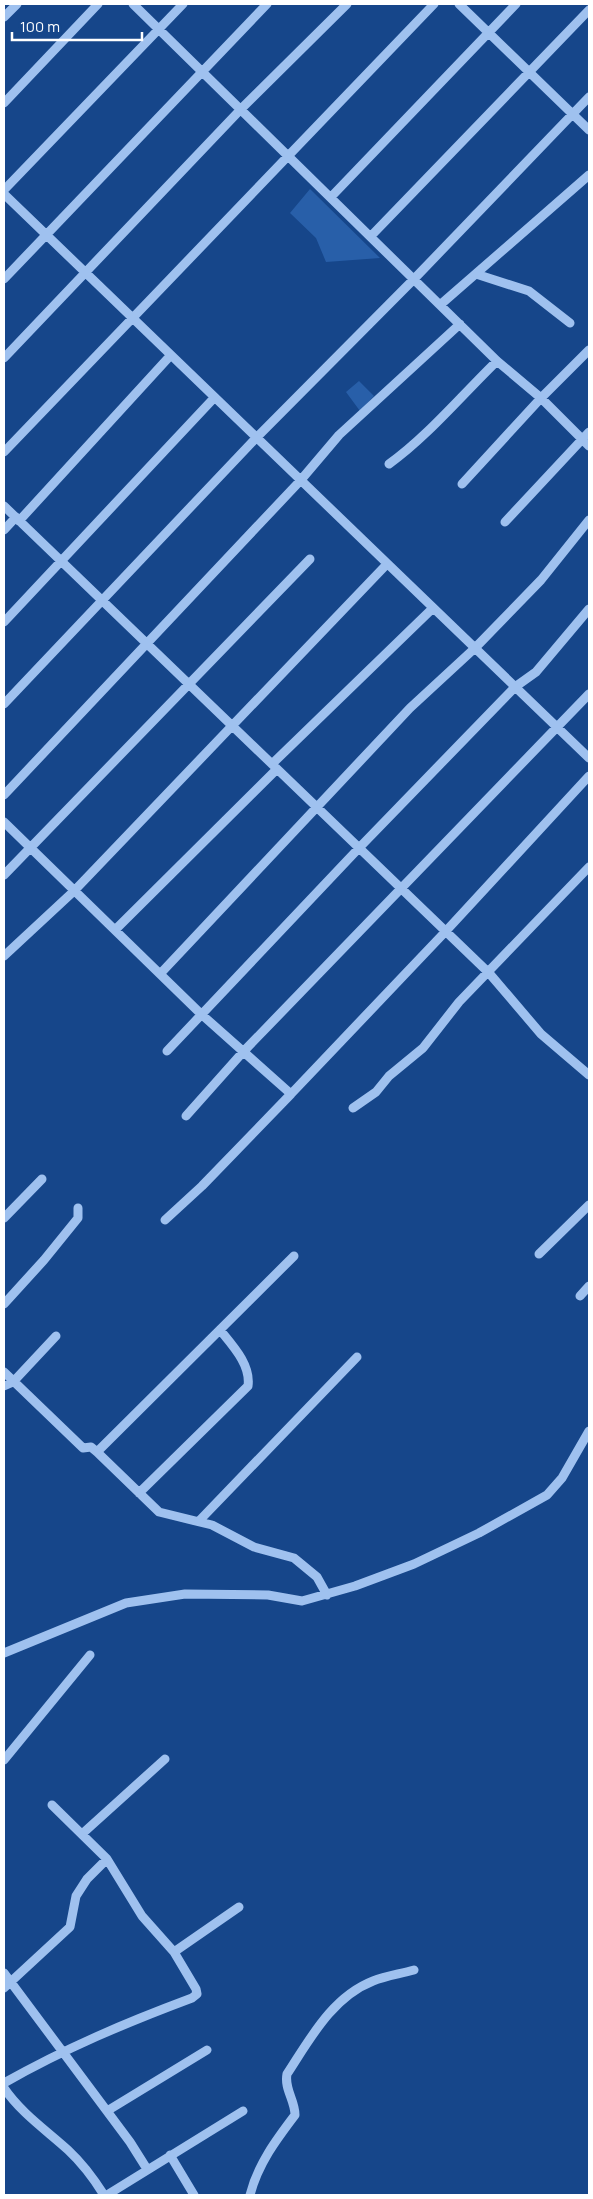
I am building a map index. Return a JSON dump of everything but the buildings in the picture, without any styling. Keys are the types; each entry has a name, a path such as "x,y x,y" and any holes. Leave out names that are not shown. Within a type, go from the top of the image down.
{"street":[{"path":"4,18 17,4"},
{"path":"4,103 98,4"},
{"path":"133,4 242,108 497,360 587,439 505,522"},
{"path":"4,190 184,4"},
{"path":"4,279 267,4"},
{"path":"4,358 242,108 347,4"},
{"path":"4,452 434,4"},
{"path":"459,4 589,130"},
{"path":"331,197 516,4"},
{"path":"371,236 589,10"},
{"path":"4,704 256,438 414,279 589,97"},
{"path":"440,305 589,175"},
{"path":"4,194 589,758"},
{"path":"476,274 529,291 570,322"},
{"path":"4,795 300,481 339,435 460,324"},
{"path":"462,484 541,398 589,350"},
{"path":"4,530 17,519 170,356"},
{"path":"389,464 412,447 497,360"},
{"path":"4,622 214,398"},
{"path":"4,506 489,973 541,1034 589,1075"},
{"path":"160,974 410,708 475,648 541,580 589,520"},
{"path":"4,876 310,559"},
{"path":"4,956 74,890 387,564"},
{"path":"115,930 274,766 433,608"},
{"path":"167,1051 359,848 515,687 536,672 589,609"},
{"path":"186,1116 243,1052 589,694"},
{"path":"165,1220 202,1186 291,1094 446,931 589,776"},
{"path":"4,822 201,1014 291,1094"},
{"path":"353,1108 376,1092 389,1076 423,1048 459,1002 589,867"},
{"path":"4,1218 42,1179"},
{"path":"539,1254 589,1205"},
{"path":"4,1304 44,1260 78,1218 78,1208"},
{"path":"97,1452 294,1256"},
{"path":"580,1296 589,1286"},
{"path":"139,1493 248,1386 249,1376 246,1367 220,1330"},
{"path":"4,1386 13,1382 56,1336"},
{"path":"199,1521 357,1357"},
{"path":"4,1372 83,1448 91,1447 97,1452 159,1512 199,1521 218,1528 254,1547 294,1558 317,1577 327,1595"},
{"path":"4,1653 126,1603 185,1594 268,1595 302,1602 414,1564 478,1534 547,1495 562,1478 589,1431"},
{"path":"4,1760 90,1655"},
{"path":"82,1834 164,1759"},
{"path":"4,2083 62,2051 104,2031 192,1998 197,1994 196,1989 174,1952 142,1916 107,1859 52,1805"},
{"path":"7,1984 70,1927 76,1896 87,1879 107,1859"},
{"path":"174,1952 239,1907"},
{"path":"250,2195 254,2178 265,2156 296,2114 296,2108 286,2082 287,2074 326,2017 339,2001 355,1990 372,1982 414,1970"},
{"path":"4,1973 7,1984 62,2051 147,2169"},
{"path":"107,2111 207,2050"},
{"path":"4,2088 23,2111 69,2151 106,2195 243,2111"},
{"path":"170,2155 194,2195"}],"shaded area":[{"path":"310,189 380,258 326,262 316,238 290,213"},
{"path":"359,381 374,396 360,411 346,392"}]}
